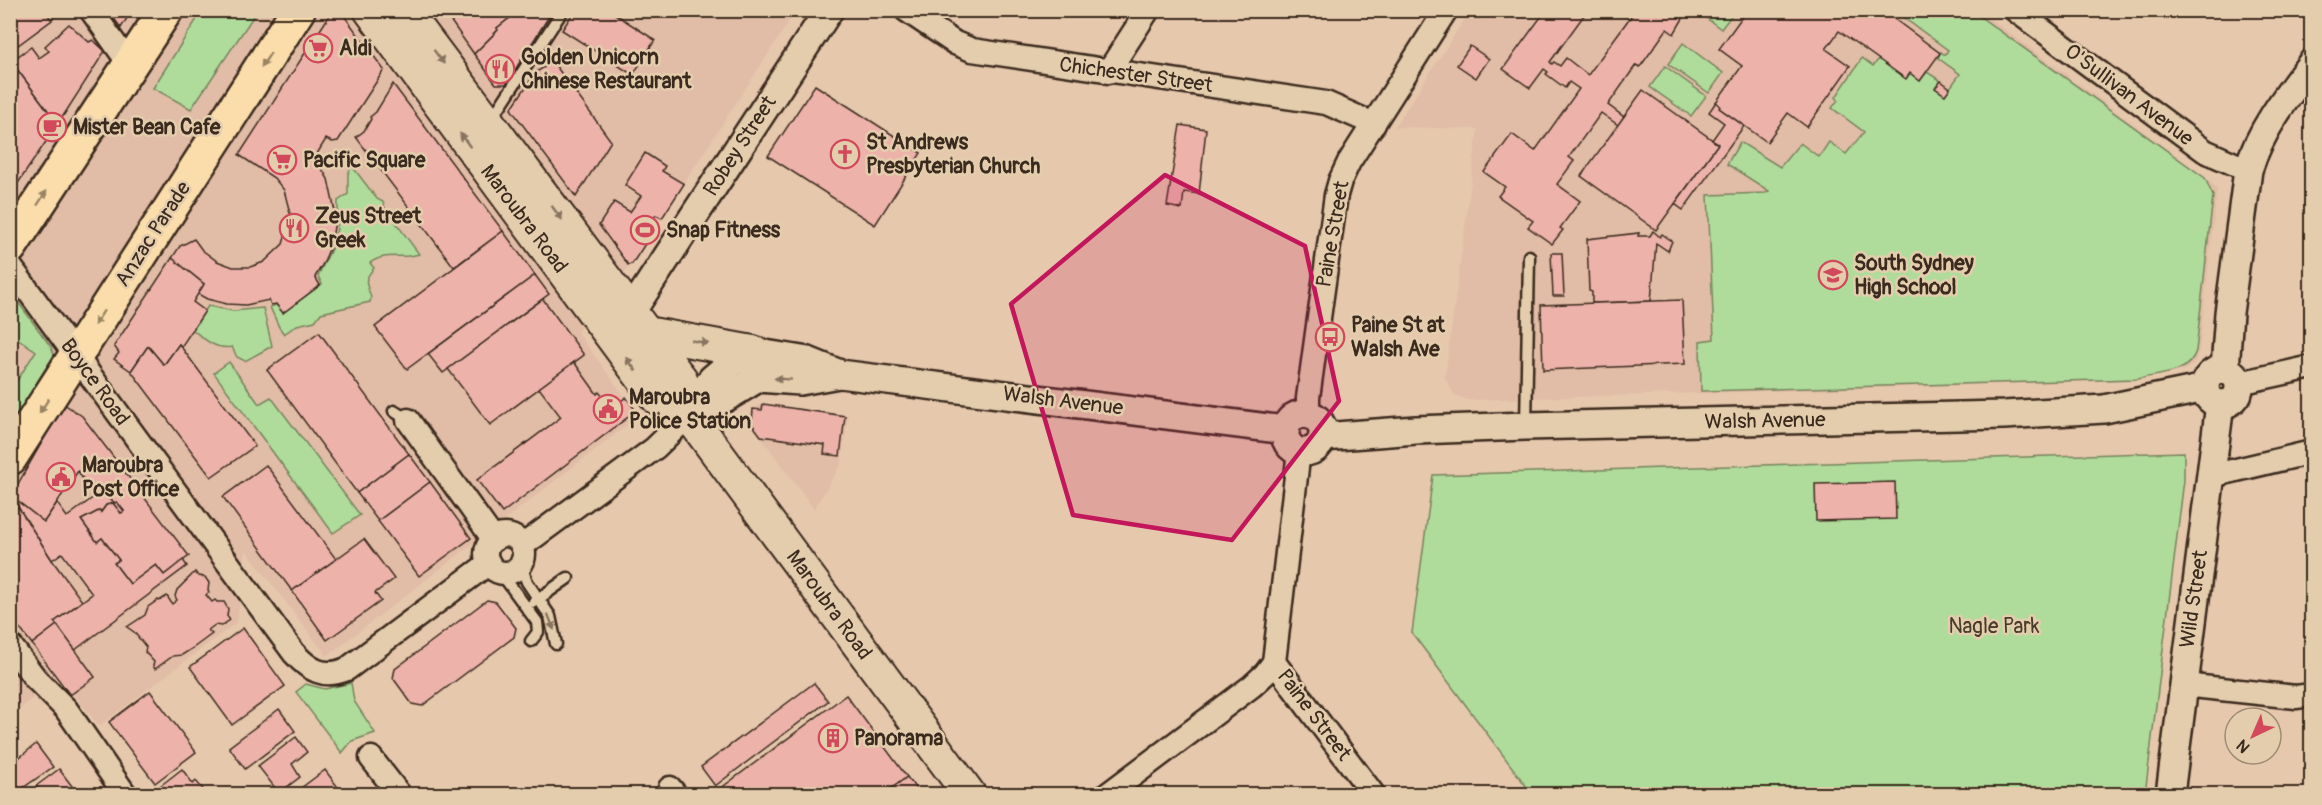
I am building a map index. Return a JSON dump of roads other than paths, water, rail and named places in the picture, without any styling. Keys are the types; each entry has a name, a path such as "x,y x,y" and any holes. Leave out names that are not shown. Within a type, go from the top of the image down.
{"main road":[{"path":"10,247 165,10"},
{"name":"Anzac Parade","path":"10,458 298,10"},
{"name":"Maroubra Road","path":"370,10 657,398 689,415"},
{"name":"Maroubra Road","path":"404,10 681,379 689,415 969,795"},
{"path":"638,323 753,352"}],"street":[{"path":"91,10 130,65"},
{"name":"Robey Street","path":"638,323 829,10"},
{"name":"Chichester Street","path":"906,10 955,43 972,50 1326,103 1374,124"},
{"path":"1108,72 1148,10"},
{"name":"Paine Street","path":"1308,414 1320,304 1340,181 1348,162 1446,10"},
{"name":"O'Sullivan Avenue","path":"2015,10 2205,151 2248,170"},
{"path":"2232,376 2229,313 2248,170 2255,148 2264,131 2312,63"},
{"name":"Boyce Road","path":"10,266 294,653 311,669 330,674 347,669 508,562"},
{"path":"508,562 655,448 689,415 712,379 730,363 753,352"},
{"name":"Walsh Avenue","path":"753,352 808,361 840,374 1292,440"},
{"path":"2214,405 2205,383 2210,374 2232,376 2312,367"},
{"name":"Walsh Avenue","path":"689,415 725,398 758,378 800,381 840,374"},
{"name":"Walsh Avenue","path":"1323,437 1416,430 1526,426 2004,415 2214,405"},
{"name":"Wild Street","path":"2170,795 2212,466 2214,405"},
{"path":"1308,414 1319,422 1323,437 1313,450 1292,440 1291,419 1308,414"},
{"path":"401,415 494,540 509,536 508,562"},
{"name":"Paine Street","path":"1292,440 1274,662 1373,795"},
{"path":"2212,466 2312,452"},
{"path":"10,645 35,678 66,709 125,795"},
{"path":"1108,795 1252,686 1274,662"},
{"path":"2183,685 2296,697 2312,695"},
{"path":"371,758 399,795"}],"lane":[{"path":"489,123 563,10"},
{"path":"1526,426 1529,255"},
{"path":"508,562 527,582 539,600 552,623 556,644"},
{"path":"508,562 523,602 539,627 531,641"},
{"path":"523,602 532,603 539,600 568,578"}],"place":[{"name":"Aldi","path":"318,48"},
{"name":"Golden Unicorn Chinese Restaurant","path":"500,69"},
{"name":"Mister Bean Cafe","path":"52,127"},
{"name":"St Andrews Presbyterian Church","path":"845,154"},
{"name":"Pacific Square","path":"282,160"},
{"name":"Zeus Street Greek","path":"294,228"},
{"name":"Snap Fitness","path":"645,230"},
{"name":"South Sydney High School","path":"1833,275"},
{"name":"Paine St at Walsh Ave","path":"1330,337"},
{"name":"Maroubra Police Station","path":"608,409"},
{"name":"Maroubra Post Office","path":"61,477"},
{"name":"Panorama","path":"833,738"}],"park label":[{"name":"Nagle Park","path":"1994,626"}]}
